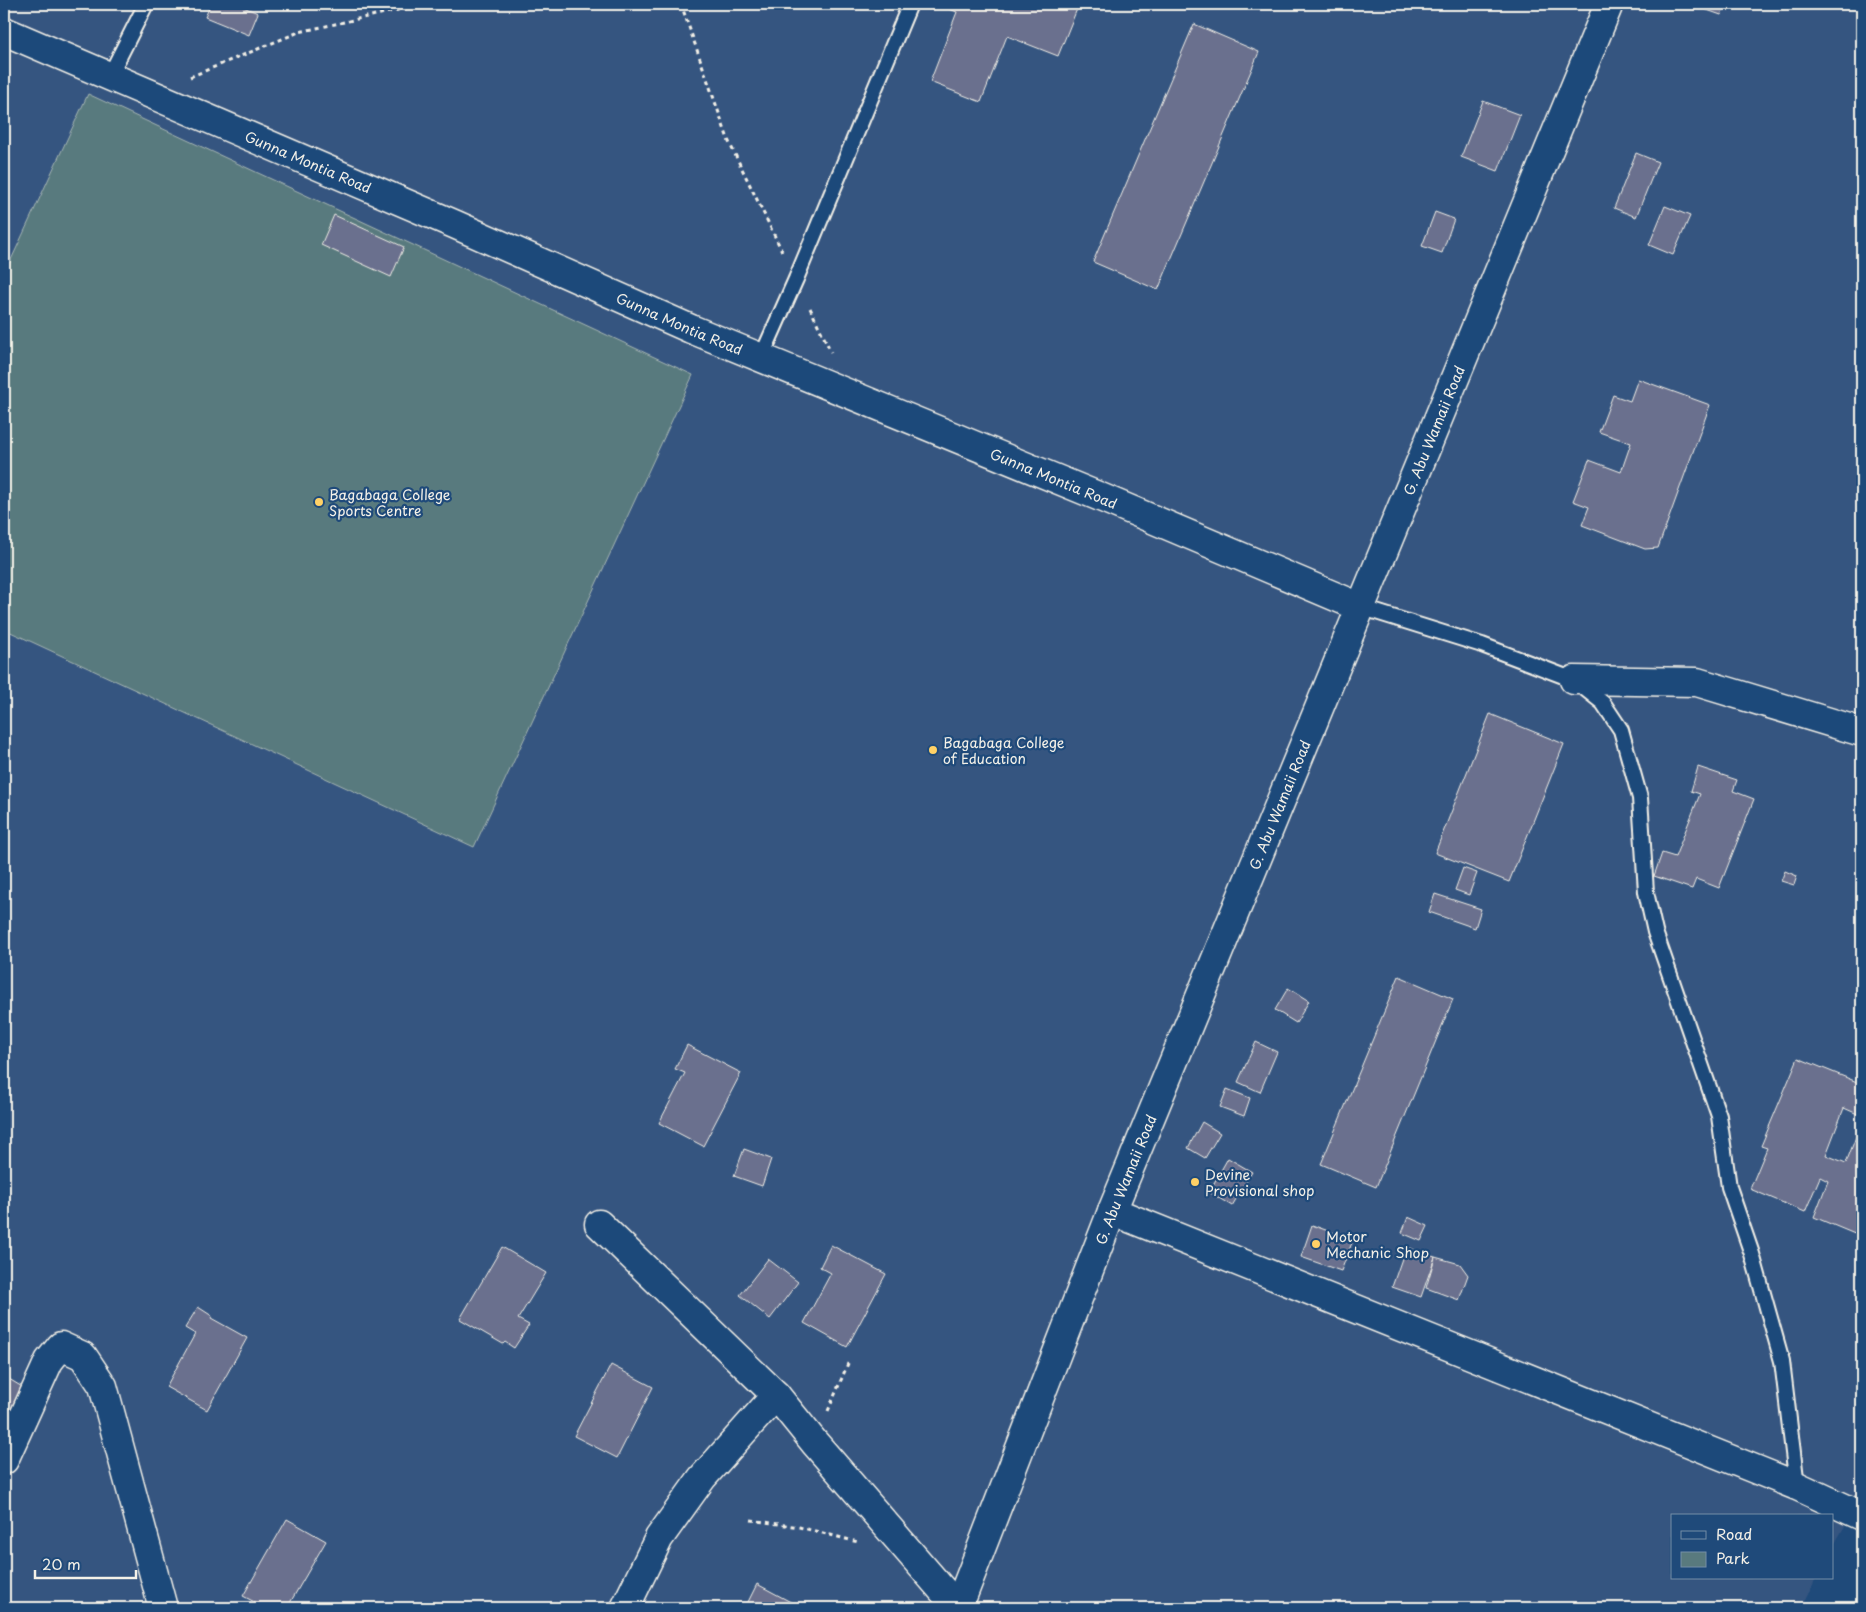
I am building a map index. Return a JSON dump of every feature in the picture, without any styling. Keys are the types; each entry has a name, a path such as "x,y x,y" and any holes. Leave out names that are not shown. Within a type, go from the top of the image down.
{"street":[{"name":"G. Abu Wamaii Road","path":"958,1608 1112,1211 1609,4"},
{"name":"Gunna Montia Road","path":"4,31 454,224 691,329 1107,499 1360,607"},
{"path":"1574,680 1697,682 1862,732"},
{"path":"1112,1211 1797,1486 1862,1516"},
{"path":"599,1224 776,1396 958,1608"},
{"path":"4,1460 48,1361 61,1346 84,1356 103,1386 162,1608"},
{"path":"624,1608 659,1538 702,1478 776,1396"}],"lane":[{"path":"108,77 146,4"},
{"path":"761,358 796,279 910,4"},
{"path":"1360,607 1482,646 1574,680 1602,703 1621,730 1640,798 1646,892 1655,932 1719,1116 1729,1187 1752,1254 1782,1361 1797,1486"}],"path":[{"path":"186,79 300,32 425,4"},
{"path":"681,4 729,142 852,395"},
{"path":"814,1442 850,1361"},
{"path":"751,1520 799,1527 865,1544"}],"shaded area":[{"name":"Bagabaga College of Education","path":"4,4 1862,4 1862,1497 1834,1545 1834,1514 1671,1514 1671,1580 1815,1580 1802,1608 4,1608"}],"green space":[{"name":"Bagabaga College Sports Centre","path":"88,94 693,375 474,847 4,629 4,275"}],"building":[{"path":"211,4 236,4 258,13 249,35 205,17"},
{"path":"943,4 1079,4 1058,56 1007,36 981,102 930,82 957,12 942,6"},
{"path":"1690,4 1726,4 1721,15"},
{"path":"1194,24 1259,52 1158,290 1093,262"},
{"path":"1483,101 1520,115 1498,171 1461,157"},
{"path":"1636,153 1658,162 1636,217 1614,208"},
{"path":"1665,206 1690,216 1673,255 1649,245"},
{"path":"1435,212 1454,219 1442,253 1422,246"},
{"path":"334,215 404,247 391,277 321,245"},
{"path":"1638,379 1710,405 1658,548 1645,549 1582,525 1589,507 1573,501 1589,460 1621,472 1631,443 1599,432 1613,395 1630,401"},
{"path":"1490,714 1564,744 1509,882 1435,853"},
{"path":"1698,767 1737,780 1733,791 1754,799 1719,888 1696,879 1692,889 1654,876 1662,853 1675,857 1700,794 1691,791"},
{"path":"1463,868 1477,873 1469,895 1455,890"},
{"path":"1785,871 1797,876 1794,885 1781,881"},
{"path":"1435,894 1481,909 1475,928 1429,912"},
{"path":"1399,976 1453,999 1376,1187 1321,1164"},
{"path":"1288,988 1309,1001 1296,1023 1275,1010"},
{"path":"1256,1042 1277,1052 1260,1092 1238,1082"},
{"path":"687,1045 741,1073 703,1146 659,1123 685,1073 675,1069"},
{"path":"1798,1058 1862,1084 1862,1116 1844,1108 1826,1155 1846,1163 1862,1121 1862,1237 1814,1217 1828,1181 1820,1177 1805,1212 1750,1189 1767,1148 1761,1146"},
{"path":"1227,1089 1250,1098 1244,1116 1220,1107"},
{"path":"1202,1122 1220,1133 1205,1158 1188,1148"},
{"path":"744,1149 771,1159 762,1186 734,1176"},
{"path":"1228,1158 1252,1172 1232,1206 1209,1192"},
{"path":"1408,1217 1428,1226 1421,1241 1402,1233"},
{"path":"1312,1225 1353,1240 1341,1271 1301,1257"},
{"path":"831,1245 886,1274 847,1347 804,1323 831,1273 820,1267"},
{"path":"502,1247 546,1273 518,1319 529,1325 514,1348 505,1342 503,1344 460,1319"},
{"path":"1406,1247 1435,1257 1421,1297 1392,1287"},
{"path":"1435,1257 1460,1264 1468,1275 1459,1300 1426,1288"},
{"path":"768,1259 798,1282 770,1319 740,1295"},
{"path":"198,1307 212,1316 211,1318 247,1338 207,1410 166,1387 195,1334 185,1328"},
{"path":"611,1365 653,1387 617,1458 574,1436"},
{"path":"4,1376 24,1388 4,1422"},
{"path":"287,1519 326,1541 287,1608 266,1608 243,1596"},
{"path":"757,1584 800,1607 800,1608 745,1608"}],"place":[{"name":"Bagabaga College Sports Centre","path":"319,502"},
{"name":"Bagabaga College of Education","path":"933,750"},
{"name":"Devine Provisional shop","path":"1195,1182"},
{"name":"Motor Mechanic Shop","path":"1316,1244"}]}
